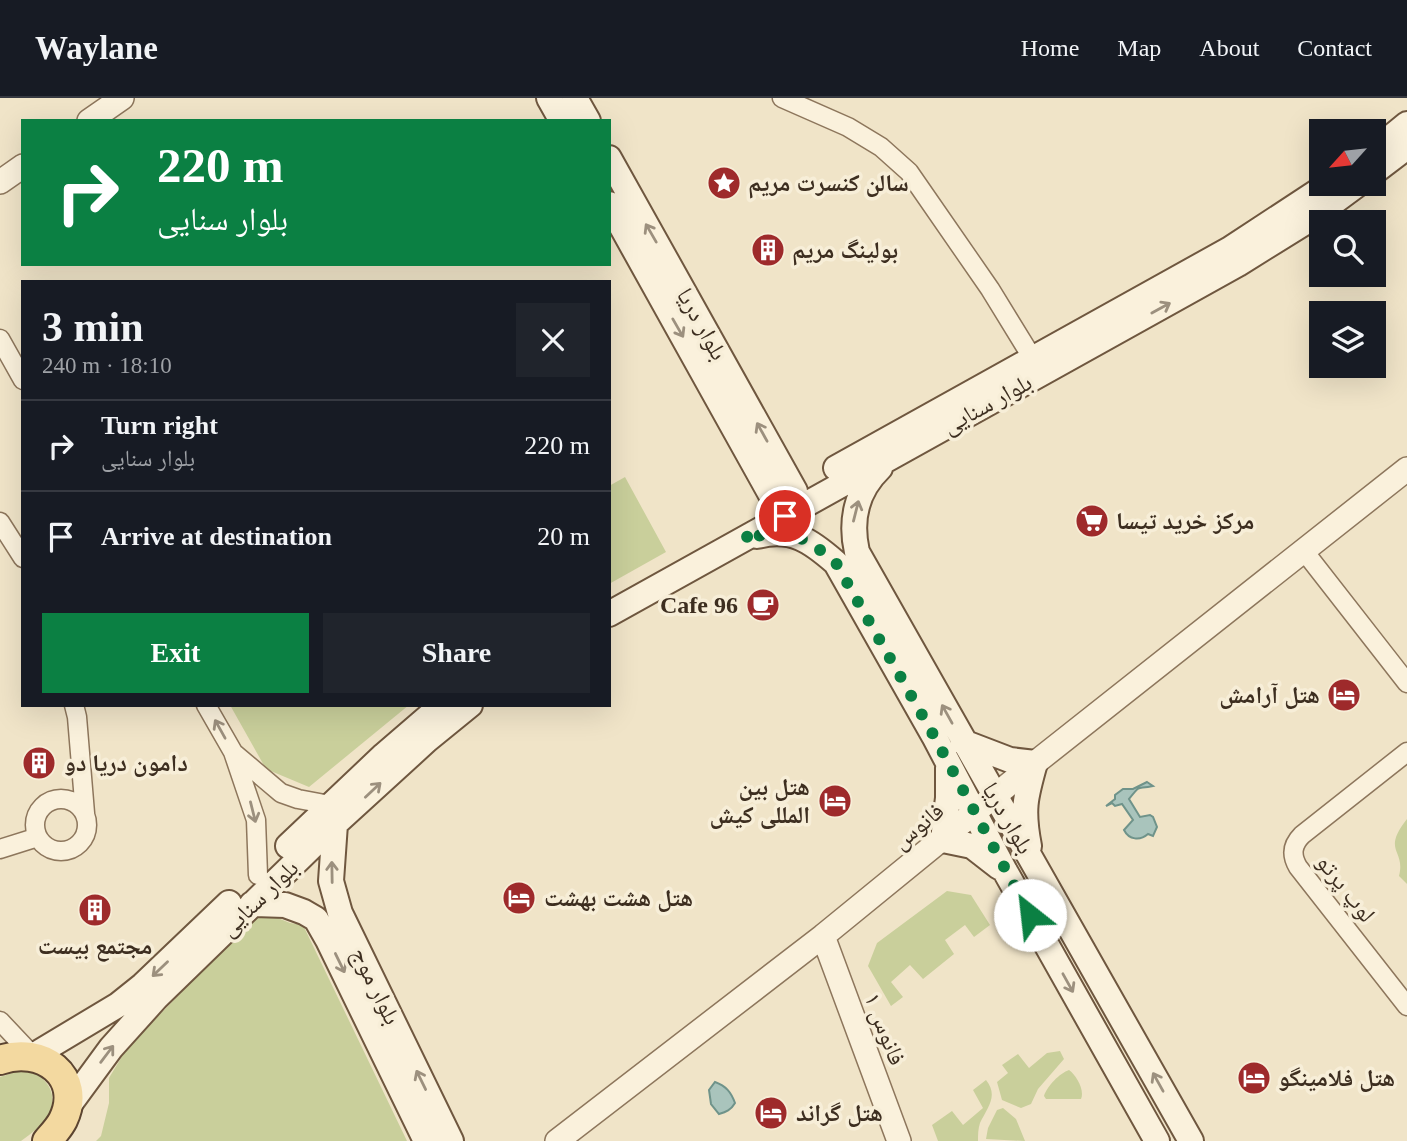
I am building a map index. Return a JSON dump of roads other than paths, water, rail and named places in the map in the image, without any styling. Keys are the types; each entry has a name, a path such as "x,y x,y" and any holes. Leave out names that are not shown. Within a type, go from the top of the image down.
{"main road":[{"path":"549,98 561,119"},
{"path":"575,98 587,119"},
{"path":"1390,158 1407,124"},
{"name":"بلوار دریا","path":"612,170 718,375 785,497"},
{"name":"بلوار سنایی","path":"611,594 1230,249 1311,196"},
{"name":"بلوار سنایی","path":"611,613 1238,264 1342,196"},
{"name":"بلوار دریا","path":"611,207 718,375"},
{"name":"بلوار دریا","path":"891,457 872,475 857,503 853,534 856,552 1191,1141"},
{"name":"بلوار دریا","path":"743,539 769,533 786,533 816,545 836,563 1157,1141"},
{"name":"بلوار سنایی","path":"67,1108 120,1038 156,998 252,904 333,815 440,707"},
{"name":"بلوار سنایی","path":"33,1056 118,1005 144,985 258,875 468,707"},
{"path":"963,742 1010,760 1035,763 1027,791 1024,817 1031,857"},
{"path":"948,764 948,798 943,840 972,846 1005,871"},
{"name":"بلوار موج","path":"333,815 331,881 340,913 451,1141"},
{"name":"بلوار موج","path":"252,904 285,905 316,919 426,1141"},
{"path":"0,1060 21,1055 33,1056 45,1060 62,1077 68,1098 67,1108 58,1128 47,1141"}],"street":[{"path":"92,119 122,98"},
{"path":"782,98 859,134 881,147 909,172 990,289 1033,359"},
{"path":"0,182 21,167"},
{"path":"0,339 21,376"},
{"name":"فانوس","path":"557,1141 823,936 1035,763 1407,469"},
{"path":"0,522 21,555"},
{"path":"1304,551 1407,683"},
{"path":"74,707 87,829 80,844 65,851 49,848 38,837 35,821 38,813 49,801 73,801 85,813"},
{"path":"207,707 233,752 256,820 258,875"},
{"path":"233,752 281,793 333,815"},
{"name":"لوپ پرتو","path":"1407,752 1302,835 1293,854 1298,867 1407,1006"},
{"path":"0,849 38,837"},
{"name":"فانوس ۱","path":"823,936 900,1141"},
{"path":"0,1021 33,1056"}],"water":[{"path":"1147,782 1153,786 1140,788 1129,799 1140,817 1150,815 1157,827 1153,836 1148,834 1135,838 1124,830 1133,820 1122,804 1115,806 1112,803 1106,806 1123,789 1133,789"},
{"path":"715,1082 728,1090 735,1103 719,1114 711,1104 709,1090"}],"place":[{"name":"سالن کنسرت مریم","path":"724,183"},
{"name":"بولینگ مریم","path":"768,250"},
{"name":"مرکز خرید تیسا","path":"1092,521"},
{"name":"Cafe 96","path":"763,605"},
{"name":"هتل آرامش","path":"1344,695"},
{"name":"دامون دریا دو","path":"39,763"},
{"name":"هتل بین المللی کیش","path":"835,801"},
{"name":"هتل هشت بهشت","path":"519,898"},
{"name":"مجتمع بیست","path":"95,910"},
{"name":"هتل فلامینگو","path":"1254,1078"},
{"name":"هتل گراند","path":"771,1113"}]}
